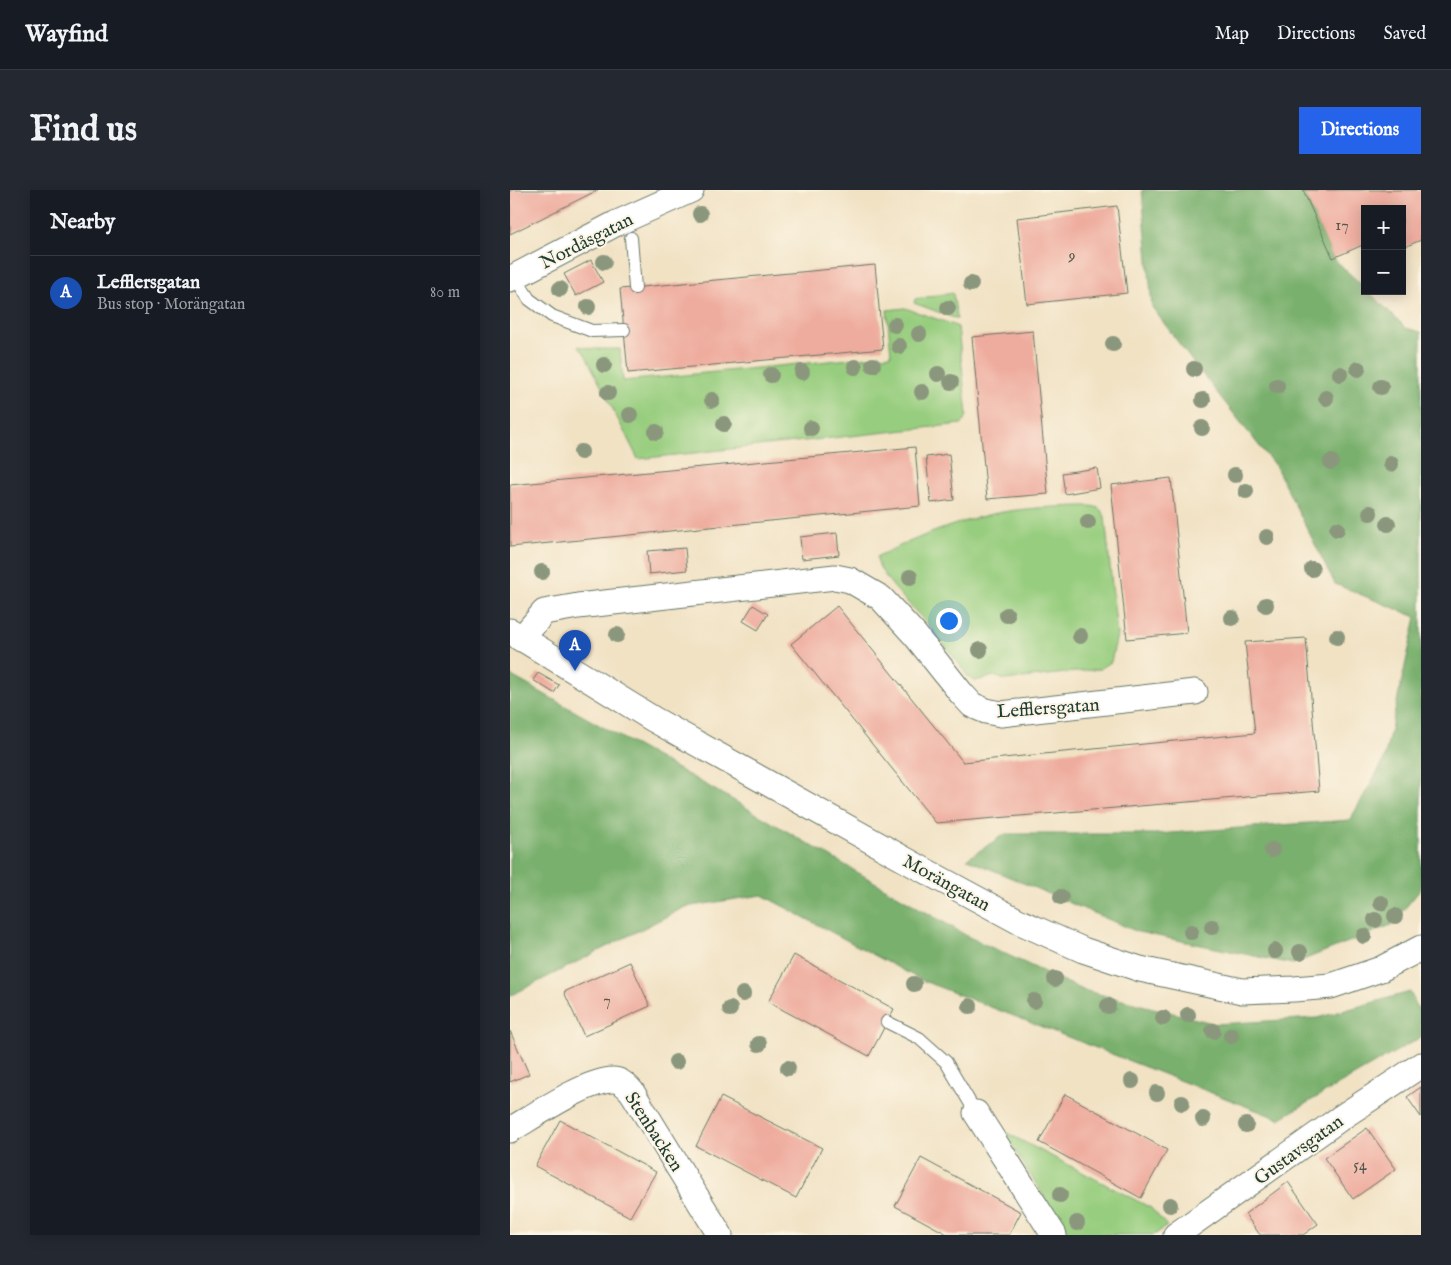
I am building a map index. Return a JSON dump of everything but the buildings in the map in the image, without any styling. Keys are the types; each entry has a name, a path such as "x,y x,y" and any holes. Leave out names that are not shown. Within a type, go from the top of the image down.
{"street":[{"name":"Nordåsgatan","path":"512,278 615,224 691,190"},
{"name":"Lefflersgatan","path":"516,635 544,612 578,606 835,577 850,580 880,598 914,635 972,705 986,711 1000,714 1195,692"},
{"name":"Morängatan","path":"516,635 653,718 920,868 1018,921 1083,950 1140,969 1242,991 1294,990 1331,986 1381,969 1421,948"},
{"name":"Gustavsgatan","path":"1176,1235 1342,1117 1421,1065"},
{"name":"Stenbacken","path":"510,1130 568,1096 598,1082 614,1080 625,1084 632,1092 720,1235"},
{"path":"976,1113 1054,1235"}],"lane":[{"path":"631,238 635,288"},
{"path":"512,278 529,299 552,316 592,331 624,330"},
{"path":"887,1022 919,1038 946,1062 976,1113"}],"green space":[{"path":"1142,190 1303,190 1333,258 1361,284 1361,295 1372,295 1406,328 1421,332 1421,889 1391,925 1293,964 1138,932 967,859 1005,834 1157,834 1350,820 1384,760 1416,617 1335,584 1276,467 1152,307"},
{"path":"953,293 957,319 914,303 915,299"},
{"path":"905,308 958,327 967,415 961,424 638,459 585,354 578,346 594,349 620,349 623,381 891,355 887,310"},
{"path":"1081,506 1098,508 1105,517 1117,635 1111,662 1100,669 1005,680 994,676 975,681 969,678 931,628 899,594 883,573 877,557 935,531 992,514 1047,507"},
{"path":"510,675 733,800 969,937 1083,990 1216,1024 1317,1018 1410,992 1421,1014 1421,1037 1279,1119 921,980 762,895 685,907 510,996"},
{"path":"1003,1131 1151,1208 1167,1226 1154,1235 1068,1235"}],"place":[{"name":"Lefflersgatan","path":"575,671"}]}
